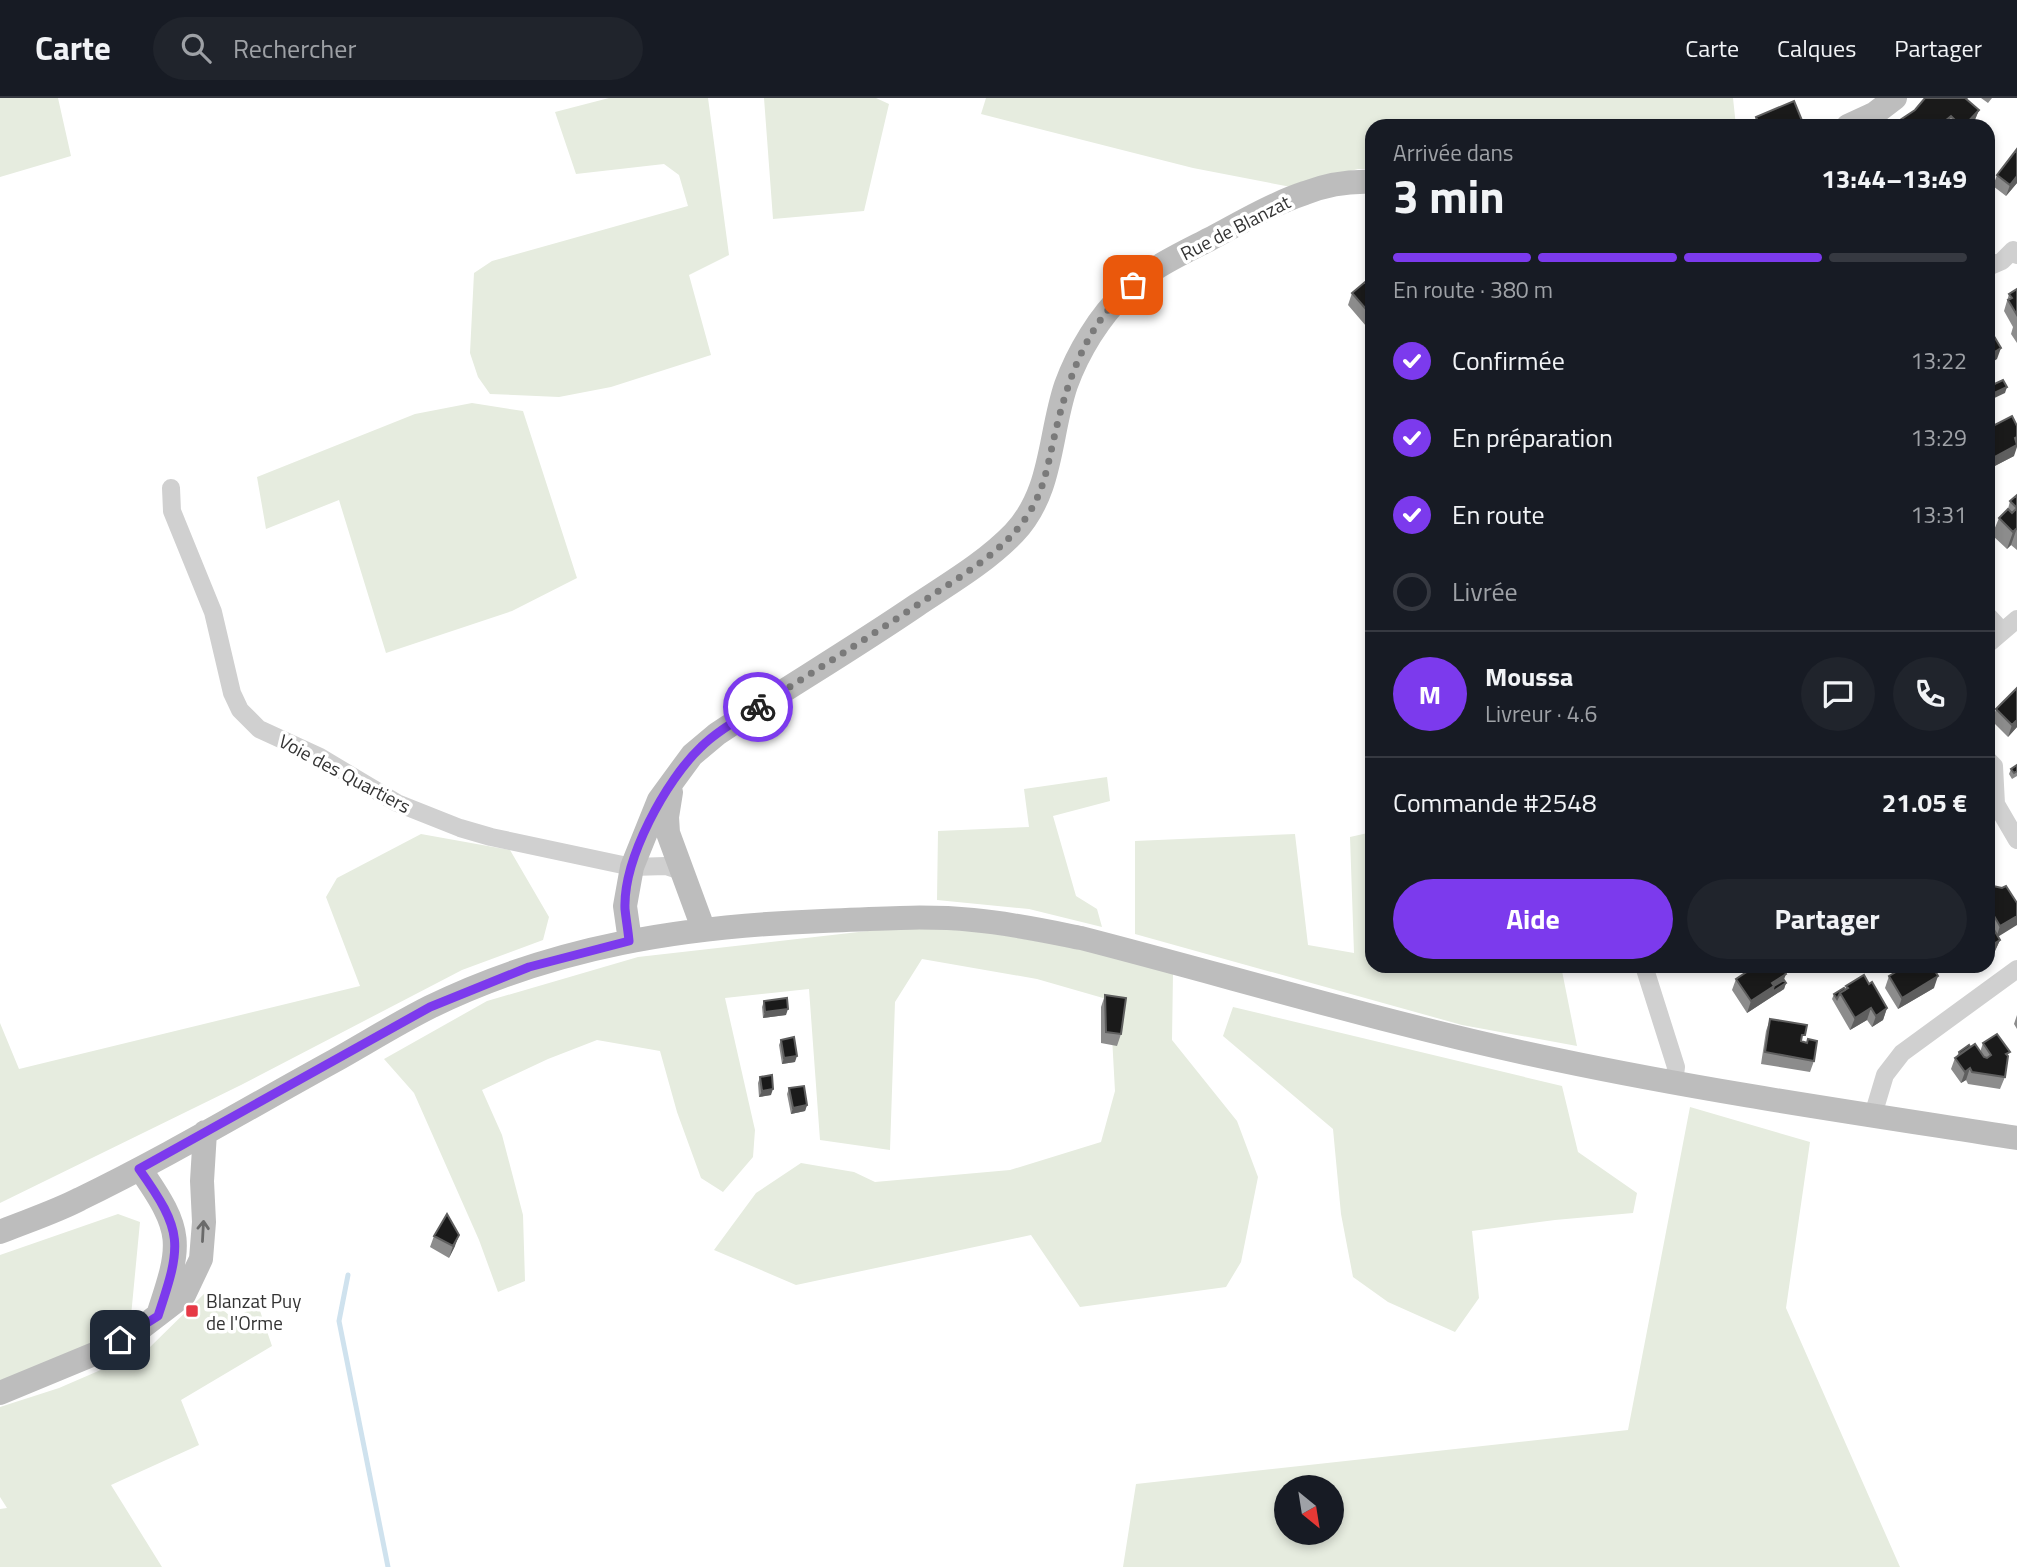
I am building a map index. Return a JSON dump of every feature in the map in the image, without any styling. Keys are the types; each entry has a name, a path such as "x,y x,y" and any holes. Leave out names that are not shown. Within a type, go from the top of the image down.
{"main road":[{"path":"1863,119 1895,98"},
{"name":"Rue de Blanzat","path":"629,941 625,906 632,867 659,800 675,777 692,755 717,734 949,584 999,548 1022,524 1043,484 1062,402 1074,367 1092,333 1125,291 1175,257 1288,199 1323,187 1365,181"},
{"name":"Rue de Blanzat","path":"675,777 669,802 668,833 703,928"},
{"path":"0,1231 78,1200 139,1169 430,1007 529,967 629,941 703,928 797,922 929,918 1028,927 1081,938 1444,1034 1556,1060 2017,1138"},
{"path":"0,1393 99,1352 141,1328 184,1295 201,1259 205,1132"},
{"path":"139,1169 163,1202 175,1236 174,1265 158,1316"}],"street":[{"path":"1995,264 2016,250"},
{"name":"Voie des Quartiers","path":"171,488 172,511 213,612 232,693 240,710 251,723 320,757 397,803 429,817 491,837 632,867 666,866 683,875"},
{"path":"1995,638 2017,619"},
{"path":"1995,623 2003,631"},
{"path":"1995,785 1996,804 2017,840"},
{"path":"1874,1115 1885,1075 1902,1053 2017,969"},
{"path":"1646,973 1676,1067 1674,1082"}],"shaded area":[{"path":"0,98 58,98 71,156 0,177"},
{"path":"609,98 708,98 729,255 689,275 711,355 611,387 559,397 490,394 478,377 470,353 474,273 492,261 688,206 679,175 664,164 576,174 555,112"},
{"path":"764,98 876,98 889,104 864,211 773,219"},
{"path":"986,98 1733,98 1735,119 1365,119 1365,169 1291,187 1193,168 981,114"},
{"path":"472,403 523,411 577,578 512,611 386,653 339,500 266,529 257,477 415,414"},
{"path":"1107,777 1110,801 1053,816 1076,896 1097,909 1102,927 1029,909 937,900 938,831 1029,827 1024,789"},
{"path":"421,834 510,850 549,917 543,940 462,970 241,1085 0,1203 0,1023 19,1069 360,986 326,897 337,878"},
{"path":"1295,834 1308,945 1354,953 1350,837 1365,834 1365,973 1562,973 1577,1046 1462,1025 1135,934 1135,841"},
{"path":"885,929 967,929 1094,951 1173,973 1172,1040 1237,1121 1258,1177 1241,1262 1226,1287 1080,1307 1031,1235 796,1285 714,1250 756,1193 801,1163 854,1172 875,1182 1010,1170 1101,1142 1115,1091 1110,1000 1037,979 922,959 895,1002 890,1150 820,1140 809,989 725,998 755,1130 753,1157 723,1192 701,1178 677,1112 660,1051 597,1040 548,1059 482,1090 502,1135 523,1215 525,1281 498,1292 479,1240 414,1093 384,1059 487,1001 638,957"},
{"path":"1233,1007 1562,1086 1578,1152 1637,1193 1633,1213 1472,1231 1479,1298 1455,1332 1388,1302 1353,1277 1341,1214 1333,1129 1223,1036"},
{"path":"1690,1107 1810,1142 1786,1308 1900,1567 1123,1567 1136,1484 1628,1430"},
{"path":"118,1214 140,1222 131,1316 87,1345 0,1383 0,1255"},
{"path":"205,1293 233,1319 258,1305 272,1346 181,1400 199,1445 111,1485 162,1567 0,1567 0,1509 7,1508 0,1497 0,1407 59,1388 147,1350"}],"building":[{"path":"1925,98 1965,98 1979,110 1971,119 1954,119 1951,116 1947,119 1902,119 1915,110"},
{"path":"1794,101 1801,119 1757,119 1756,117"},
{"path":"2017,149 2017,176 2010,185 1997,175"},
{"path":"1365,282 1365,308 1352,293"},
{"path":"2017,289 2017,315 2008,300 2012,298 2009,294"},
{"path":"1995,338 2001,348 1995,352"},
{"path":"2003,380 2007,387 1995,393 1995,384"},
{"path":"2012,416 2017,426 2017,445 1995,457 1995,425"},
{"path":"2017,495 2017,508 2010,501"},
{"path":"2017,508 2017,528 2013,532 1999,518 2008,509 2012,513"},
{"path":"2017,688 2017,720 2012,725 1996,709"},
{"path":"1995,886 2006,886 2017,903 2017,916 2000,926 1995,918"},
{"path":"1745,973 1786,974 1772,983 1774,986 1751,1001 1736,979"},
{"path":"1894,973 1936,973 1938,976 1902,998 1889,976"},
{"path":"1864,975 1869,984 1872,982 1887,1008 1876,1016 1871,1008 1855,1018 1840,993"},
{"path":"1784,980 1786,983 1772,992 1774,986"},
{"path":"1844,988 1845,990 1837,999 1834,994"},
{"path":"1105,995 1126,998 1121,1034 1106,1032"},
{"path":"787,998 788,1009 765,1012 764,1001"},
{"path":"1770,1019 1807,1025 1801,1041 1817,1041 1814,1061 1765,1052"},
{"path":"1997,1034 2010,1052 2006,1054 2005,1077 1972,1072 1970,1068 1965,1072 1955,1058 1975,1044 1987,1058 1991,1055 1983,1043"},
{"path":"794,1037 797,1056 784,1058 781,1040"},
{"path":"772,1075 773,1089 762,1091 760,1077"},
{"path":"804,1086 807,1105 793,1108 789,1088"},
{"path":"447,1214 459,1235 453,1246 434,1236"}],"waterway":[{"path":"348,1275 339,1321 388,1567"}],"way so far":[{"path":"758,707 949,584 999,548 1022,524 1043,484 1066,386 1074,367 1092,333 1125,291 1133,285"}],"place":[{"name":"Blanzat Puy de l'Orme","path":"192,1311"}],"route":[{"path":"120,1340 158,1316 176,1256 172,1222 163,1202 139,1169 430,1007 495,979 562,956 629,941 625,906 632,867 659,800 703,744 758,707"}]}
